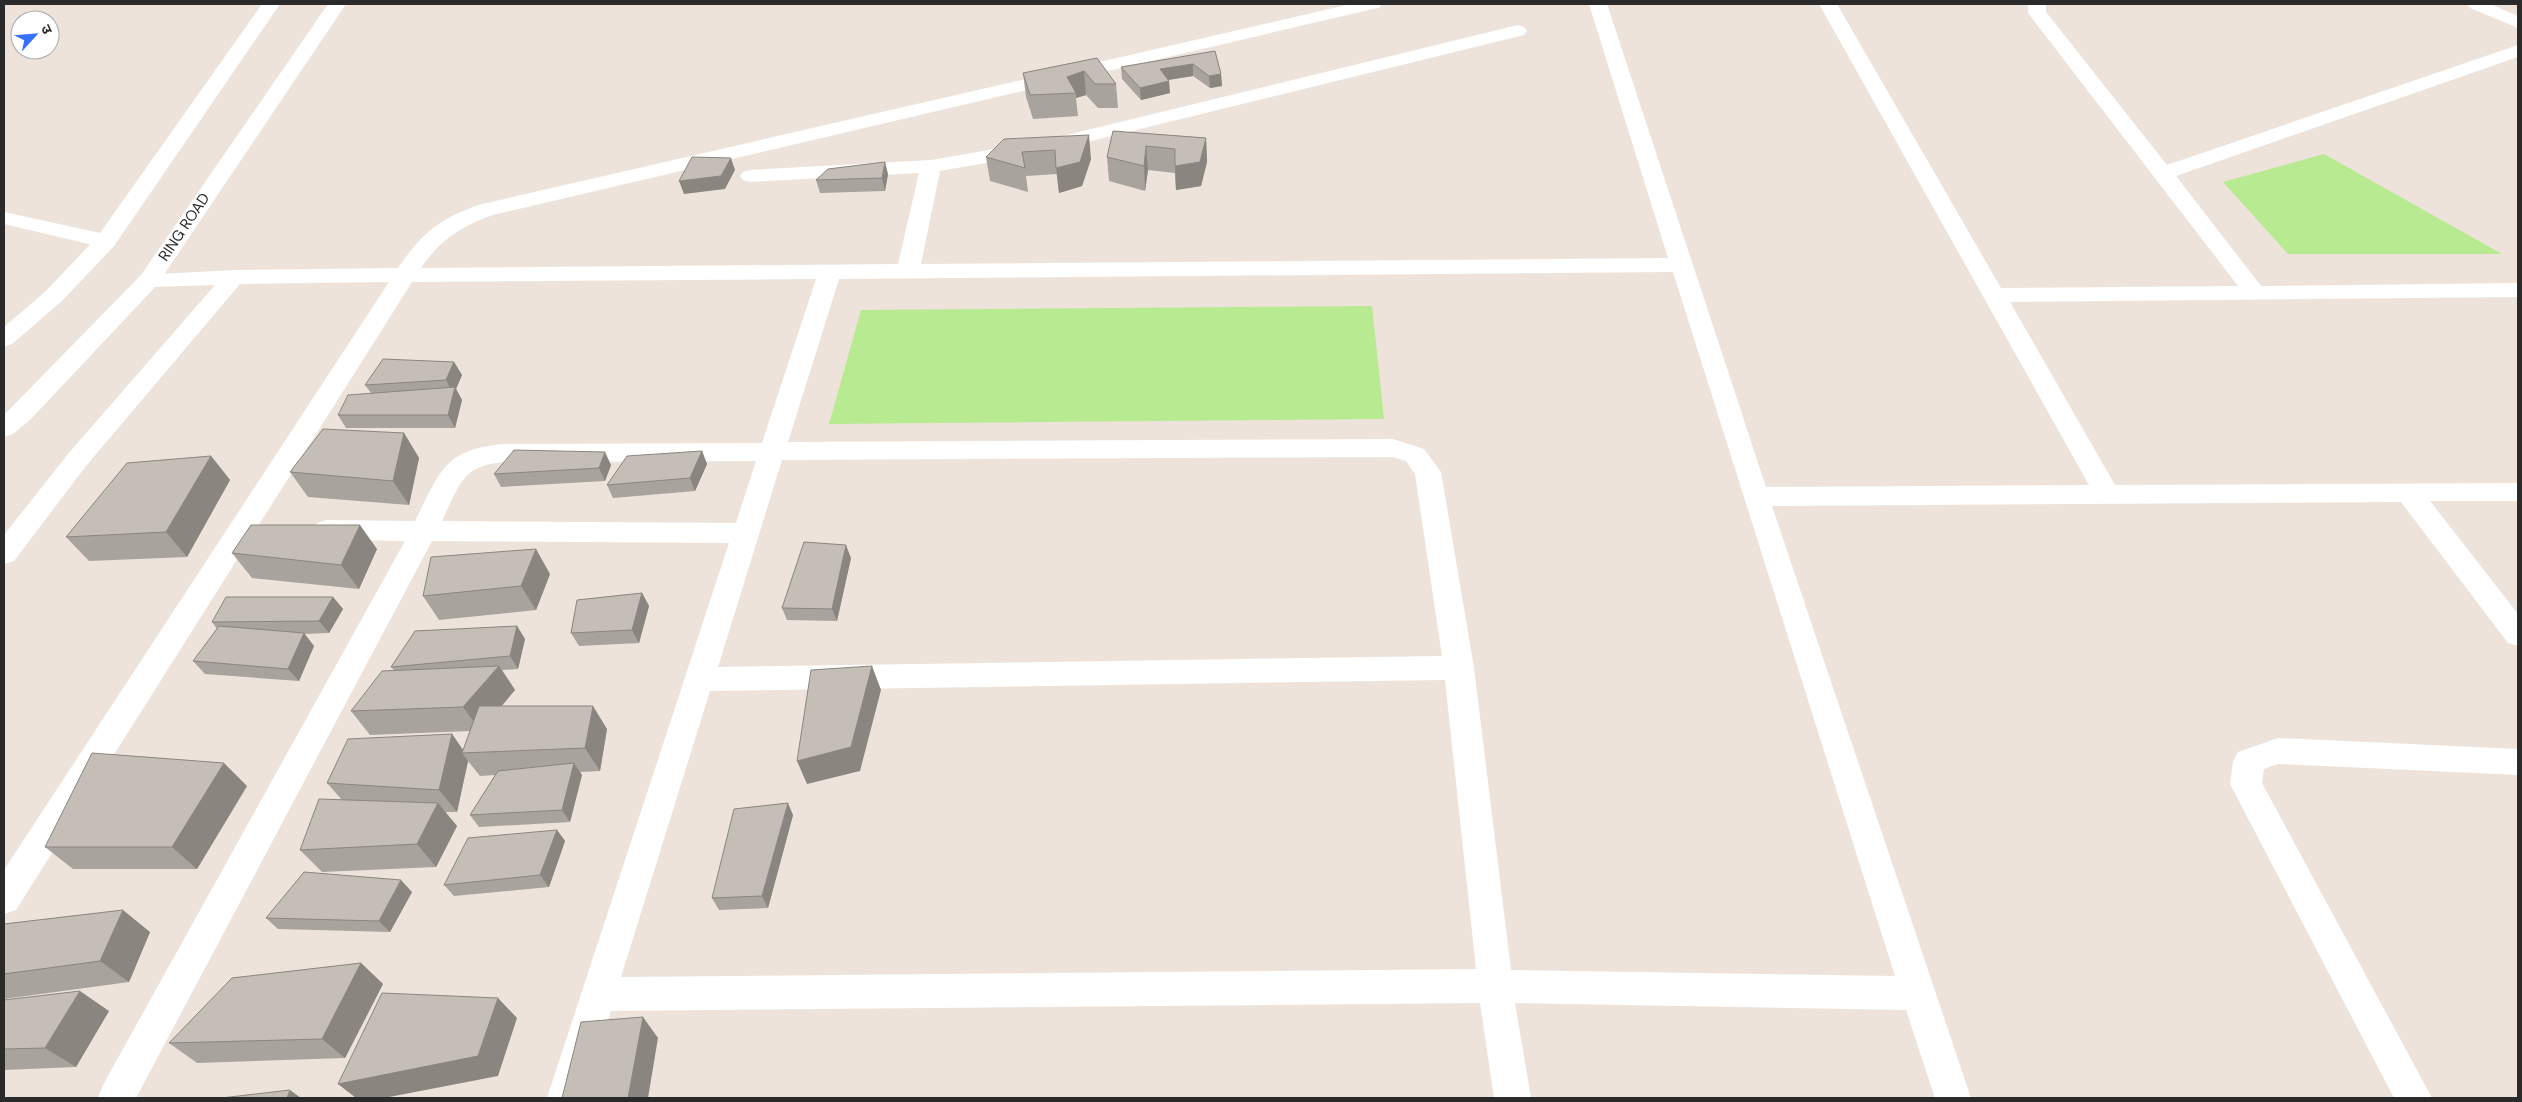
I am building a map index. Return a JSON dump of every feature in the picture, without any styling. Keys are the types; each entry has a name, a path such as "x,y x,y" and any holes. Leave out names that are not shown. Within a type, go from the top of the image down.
{"street":[{"path":"4,339 54,296 106,241 271,4"},
{"name":"RING ROAD","path":"4,428 21,414 149,280 337,4"},
{"path":"4,899 404,276 426,243 440,229 458,219 486,210 1373,4"},
{"path":"1598,4 1756,497 1953,1098"},
{"path":"1828,4 2108,495"},
{"path":"2037,4 2037,13 2255,293"},
{"path":"2476,4 2518,23"},
{"path":"750,176 932,166 1042,147 1518,31"},
{"path":"2163,173 2518,50"},
{"path":"908,270 932,166"},
{"path":"4,218 106,241"},
{"path":"149,280 908,270 1682,265"},
{"path":"565,1098 830,271"},
{"path":"4,554 77,460 234,278"},
{"path":"1993,295 2518,290"},
{"path":"116,1098 424,530 451,481 464,462 484,455 1393,448 1415,455 1428,472 1459,668 1495,986 1512,1098"},
{"path":"2408,492 2518,635"},
{"path":"1756,497 2518,492"},
{"path":"241,530 270,530"},
{"path":"298,530 745,533"},
{"path":"699,679 1459,668"},
{"path":"2414,1098 2246,784 2249,761 2278,752 2518,762"},
{"path":"599,994 1495,986 1918,993"}],"green space":[{"path":"2324,154 2502,254 2288,254 2223,182"},
{"path":"1372,306 1384,419 829,424 861,310"}],"building":[{"path":"1215,51 1221,74 1209,76 1193,64 1160,69 1169,81 1140,88 1121,67"},
{"path":"1097,58 1116,84 1095,84 1084,71 1067,77 1076,93 1030,95 1023,73"},
{"path":"1113,131 1206,138 1200,162 1175,166 1175,149 1146,146 1144,166 1107,157"},
{"path":"1089,135 1080,162 1056,168 1055,150 1022,152 1025,168 986,157 1004,139"},
{"path":"692,157 731,158 721,176 679,181"},
{"path":"885,162 882,178 816,180 828,169"},
{"path":"383,359 454,362 446,380 365,385"},
{"path":"455,387 448,415 338,415 348,395"},
{"path":"323,429 404,433 393,481 290,472"},
{"path":"514,450 605,452 599,468 494,474"},
{"path":"702,451 690,478 607,485 627,456"},
{"path":"211,456 166,532 66,537 127,463"},
{"path":"251,525 360,525 341,565 232,553"},
{"path":"804,542 846,545 832,609 782,608"},
{"path":"536,549 521,586 423,596 431,557"},
{"path":"642,593 632,630 571,633 577,600"},
{"path":"226,597 333,597 319,621 212,622"},
{"path":"219,626 304,633 288,669 193,661"},
{"path":"517,626 510,656 391,667 415,631"},
{"path":"499,666 463,707 351,711 382,671"},
{"path":"872,666 851,747 797,761 811,670"},
{"path":"479,706 593,706 585,748 462,753"},
{"path":"452,734 439,790 327,783 348,739"},
{"path":"92,753 224,763 172,847 45,847"},
{"path":"574,763 562,810 470,815 498,771"},
{"path":"319,799 438,803 417,844 300,850"},
{"path":"788,803 762,896 712,898 734,809"},
{"path":"557,830 540,875 444,885 468,838"},
{"path":"304,872 401,880 379,921 266,918"},
{"path":"123,910 100,961 4,974 4,924"},
{"path":"361,963 322,1039 169,1043 232,978"},
{"path":"80,991 45,1048 4,1049 4,1000"},
{"path":"382,993 498,998 478,1056 338,1084"},
{"path":"643,1017 628,1098 562,1098 581,1022"},
{"path":"290,1090 287,1098 221,1098"}]}
